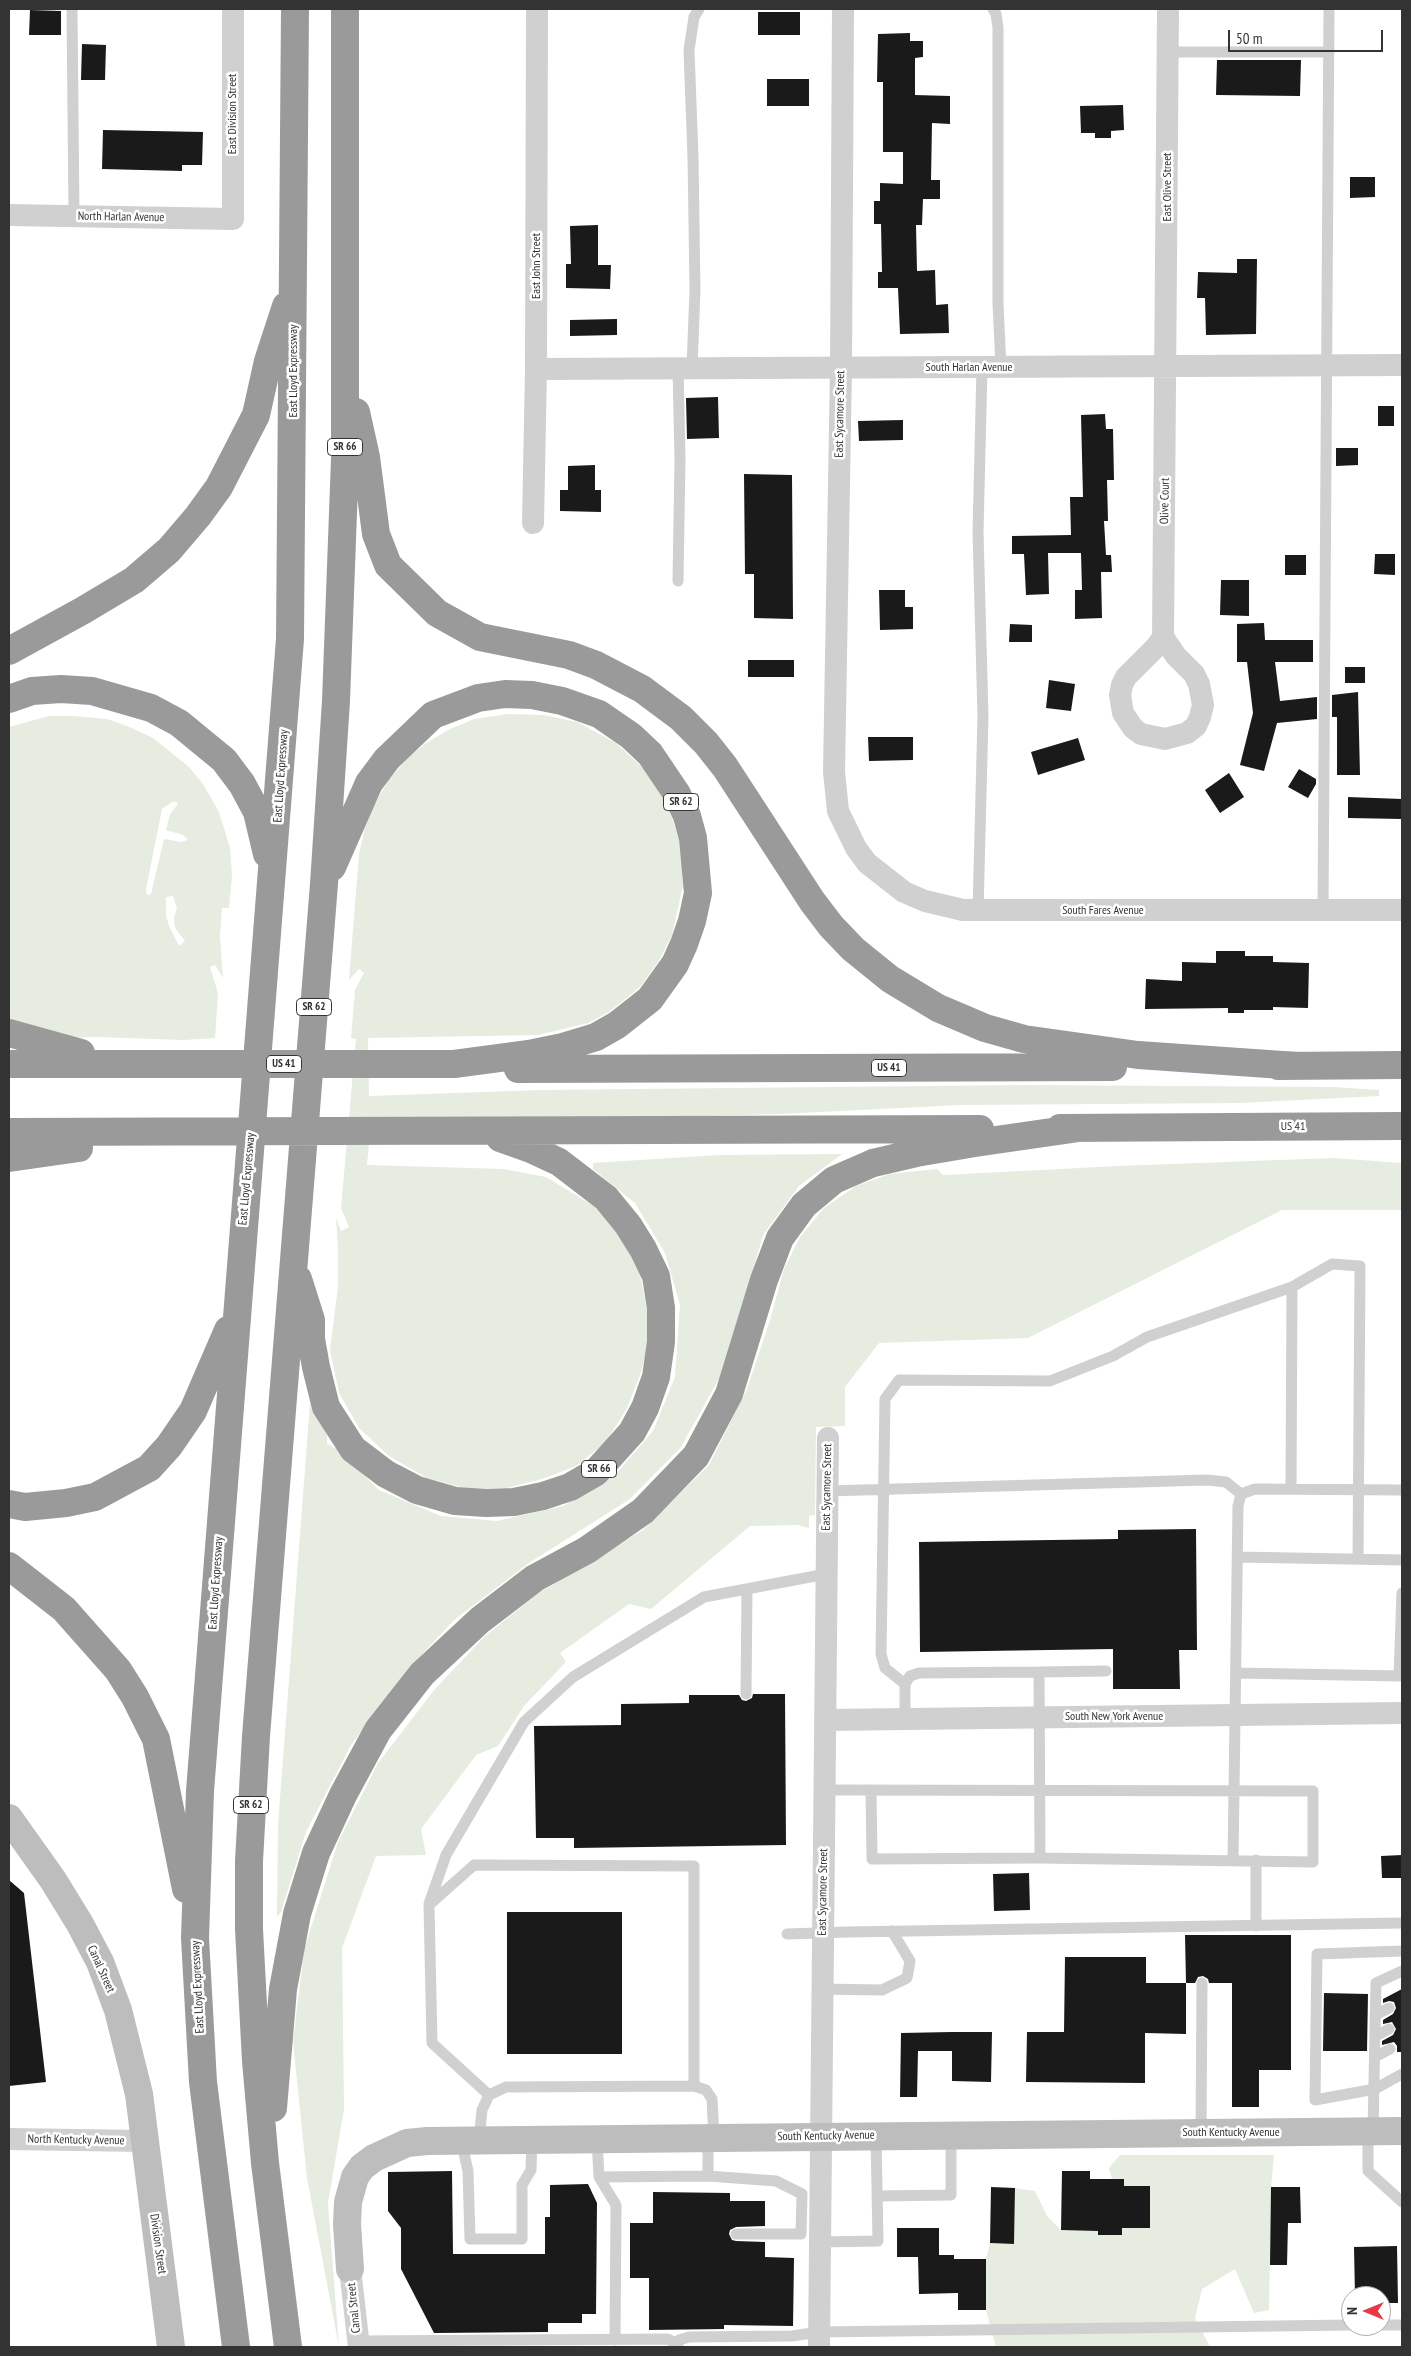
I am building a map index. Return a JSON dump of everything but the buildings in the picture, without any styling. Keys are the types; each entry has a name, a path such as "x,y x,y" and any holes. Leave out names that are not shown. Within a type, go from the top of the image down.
{"highway":[{"name":"East Lloyd Expressway","path":"236,2347 204,2082 195,1938 200,1791 290,639 295,9"},
{"name":"SR 66","path":"324,884 339,644 343,530 345,9"},
{"path":"9,651 82,612 134,580 169,550 219,488 256,415 268,361 294,278"},
{"path":"345,366 366,457 376,534 388,565 437,613 480,637 569,656 596,665 642,689 681,718 706,743 725,767 826,920 853,949 890,979 938,1008 986,1028 1024,1039 1138,1055 1297,1066"},
{"path":"9,699 32,691 61,688 92,691 151,708 179,723 224,760 242,784 257,812 265,841 271,888"},
{"name":"SR 62","path":"288,2347 260,2113 251,1992 249,1929 250,1843 256,1736 324,884 369,782 387,759 433,715 478,698 505,694 532,695 562,701 599,714 631,736 650,754 674,788 687,816 693,838 698,874 698,893 692,921 684,944 665,978 650,999 634,1013 596,1037 563,1047 529,1054 454,1064 377,1064"},
{"path":"9,1034 67,1051 139,1064"},
{"name":"US 41","path":"9,1064 377,1064 511,1069 1402,1065"},
{"name":"US 41","path":"9,1132 463,1132 1402,1126"},
{"path":"270,2197 273,2100 283,1989 297,1914 316,1853 343,1795 378,1730 422,1674 480,1620 535,1578 587,1550 643,1511 696,1456 729,1394 764,1280 780,1238 804,1205 834,1180 873,1163 965,1144 1079,1128"},
{"path":"9,1158 24,1154 126,1143 191,1132"},
{"name":"SR 66","path":"294,1263 311,1320 311,1339 326,1407 353,1448 386,1474 417,1490 455,1501 486,1503 514,1502 543,1496 570,1487 596,1472 632,1432 645,1408 656,1377 661,1342 661,1308 656,1276 644,1249 628,1224 606,1198 559,1162 504,1139 463,1132"},
{"path":"9,1504 25,1507 66,1504 95,1497 149,1468 169,1446 193,1410 237,1310"},
{"path":"9,1566 64,1609 118,1670 136,1697 156,1739 195,1938"}],"street":[{"name":"East Division Street","path":"233,9 233,219"},
{"name":"East John Street","path":"533,523 536,369 537,9"},
{"name":"East Sycamore Street","path":"842,9 840,368 834,772 836,796 842,819"},
{"name":"East Olive Street","path":"1166,366 1168,9"},
{"name":"North Harlan Avenue","path":"9,215 233,219"},
{"name":"South Harlan Avenue","path":"536,369 1402,365"},
{"name":"Olive Court","path":"1162,637 1166,366"},
{"name":"South Fares Avenue","path":"842,819 856,848 868,863 904,892 943,906 978,911 1402,910"},
{"name":"East Sycamore Street","path":"819,2340 828,1438"},
{"name":"South New York Avenue","path":"825,1720 1402,1713"},
{"name":"Canal Street","path":"9,1818 53,1880 80,1924 100,1962 118,2010 128,2044 138,2094 144,2140"},
{"name":"South Kentucky Avenue","path":"350,2269 347,2224 348,2202 355,2177 362,2167 391,2148 407,2143 532,2139 1402,2131"},
{"name":"North Kentucky Avenue","path":"9,2139 144,2140"},
{"name":"Division Street","path":"144,2140 171,2347"},
{"name":"Canal Street","path":"350,2269 358,2344"}],"lane":[{"path":"72,9 74,216"},
{"path":"678,581 680,460 685,368 695,290 689,50 694,17 699,9"},
{"path":"978,911 983,717 978,532 998,302 998,28 996,14 993,9"},
{"path":"1323,910 1329,9"},
{"path":"1168,52 1329,52"},
{"path":"905,1684 885,1668 880,1654 885,1399 899,1380 1050,1380 1113,1356 1147,1336 1292,1287 1332,1264 1360,1266 1360,1490 1358,1559"},
{"path":"1291,1489 1292,1287"},
{"path":"827,1491 1207,1480 1226,1482 1241,1494"},
{"path":"1241,1494 1255,1489 1402,1490"},
{"path":"1233,1860 1238,1506 1241,1494"},
{"path":"1237,1557 1402,1560"},
{"path":"489,2095 432,2043 429,1905 446,1855 524,1722 573,1677 704,1597 826,1574"},
{"path":"746,1694 747,1589"},
{"path":"1236,1673 1399,1676 1402,1593"},
{"path":"905,1719 905,1684 910,1676 918,1673 1106,1671"},
{"path":"1039,1672 1037,1717 1040,1858"},
{"path":"824,1790 871,1790 1038,1790 1234,1790 1313,1790 1313,1862 1040,1858 872,1859 871,1790"},
{"path":"1256,1860 1256,1926"},
{"path":"429,1905 474,1865 694,1866 694,2086"},
{"path":"787,1934 1402,1923"},
{"path":"822,1989 882,1990 908,1978 910,1961 892,1931"},
{"path":"1402,1951 1317,1954 1315,2100 1375,2089 1402,2074"},
{"path":"1402,1971 1376,1983 1375,2089 1368,2171 1402,2202"},
{"path":"1201,2133 1202,1983"},
{"path":"1375,2015 1389,2008"},
{"path":"1376,2036 1389,2029"},
{"path":"1375,2057 1390,2049"},
{"path":"532,2139 531,2170 522,2185 522,2239 470,2239 468,2171 470,2140 489,2095 506,2087 694,2086 706,2090 712,2099 708,2176"},
{"path":"877,2196 951,2195 951,2135"},
{"path":"820,2242 878,2241 876,2136"},
{"path":"597,2139 599,2177 616,2205 615,2340"},
{"path":"599,2177 708,2176 776,2181 802,2194 801,2234 736,2234"},
{"path":"358,2344 668,2339 677,2346 679,2340 689,2337 792,2336 819,2340 1341,2325"}],"shaded area":[{"path":"508,714 544,715 577,722 616,743 644,769 668,806 681,845 683,885 672,935 658,962 640,987 609,1012 588,1023 538,1035 368,1038 369,1096 541,1090 1022,1085 1333,1087 1379,1090 1379,1096 1240,1103 960,1105 780,1114 569,1119 371,1119 367,1165 503,1169 546,1177 594,1206 625,1243 640,1275 648,1315 648,1346 639,1378 626,1410 605,1443 576,1466 542,1479 507,1488 468,1489 427,1478 389,1456 359,1428 339,1393 330,1350 338,1287 336,1218 341,1231 349,1227 341,1208 356,1039 351,1038 355,990 364,973 359,969 349,980 359,854 365,828 374,805 388,781 407,759 426,743 450,729 474,719"},
{"path":"49,716 107,719 153,738 189,767 203,784 219,812 230,848 232,876 229,908 222,908 220,936 223,978 215,965 210,967 218,993 215,1038 183,1040 68,1038 9,1029 9,727","holes":["174,801 178,804 170,814 166,830 183,835 188,840 181,842 164,839 151,894 147,895 146,889 162,809","173,896 177,909 174,917 175,928 185,941 179,946 166,915 166,897"]},
{"path":"842,1154 799,1186 763,1235 726,1366 681,1447 630,1499 529,1563 454,1620 409,1668 351,1745 306,1832 281,1912 277,1917 278,1825 310,1403 327,1434 327,1443 339,1451 379,1490 441,1516 497,1521 563,1506 615,1475 653,1431 675,1377 680,1305 665,1253 635,1203 593,1169 593,1163 719,1155"},
{"path":"1333,1158 1402,1163 1402,1210 1282,1210 1028,1338 879,1343 845,1387 845,1426 816,1427 815,1515 809,1516 809,1528 798,1525 750,1526 651,1609 629,1604 560,1653 566,1662 524,1706 498,1746 476,1755 421,1829 426,1855 376,1856 342,1948 344,2109 328,2203 339,2347 307,2178 293,2042 304,1950 338,1842 378,1763 435,1689 485,1636 539,1593 643,1530 709,1465 747,1389 770,1320 784,1269 800,1237 824,1208 856,1186 890,1174 937,1169 943,1175"},
{"path":"1120,2155 1274,2155 1271,2187 1269,2310 1254,2313 1235,2269 1202,2289 1195,2318 1210,2347 996,2347 986,2310 986,2259 990,2243 1014,2244 1015,2188 1035,2191 1047,2216 1061,2230 1079,2230 1098,2221 1098,2235 1122,2235 1122,2228 1150,2228 1150,2187 1124,2186 1124,2179 1112,2179 1109,2168"}]}
